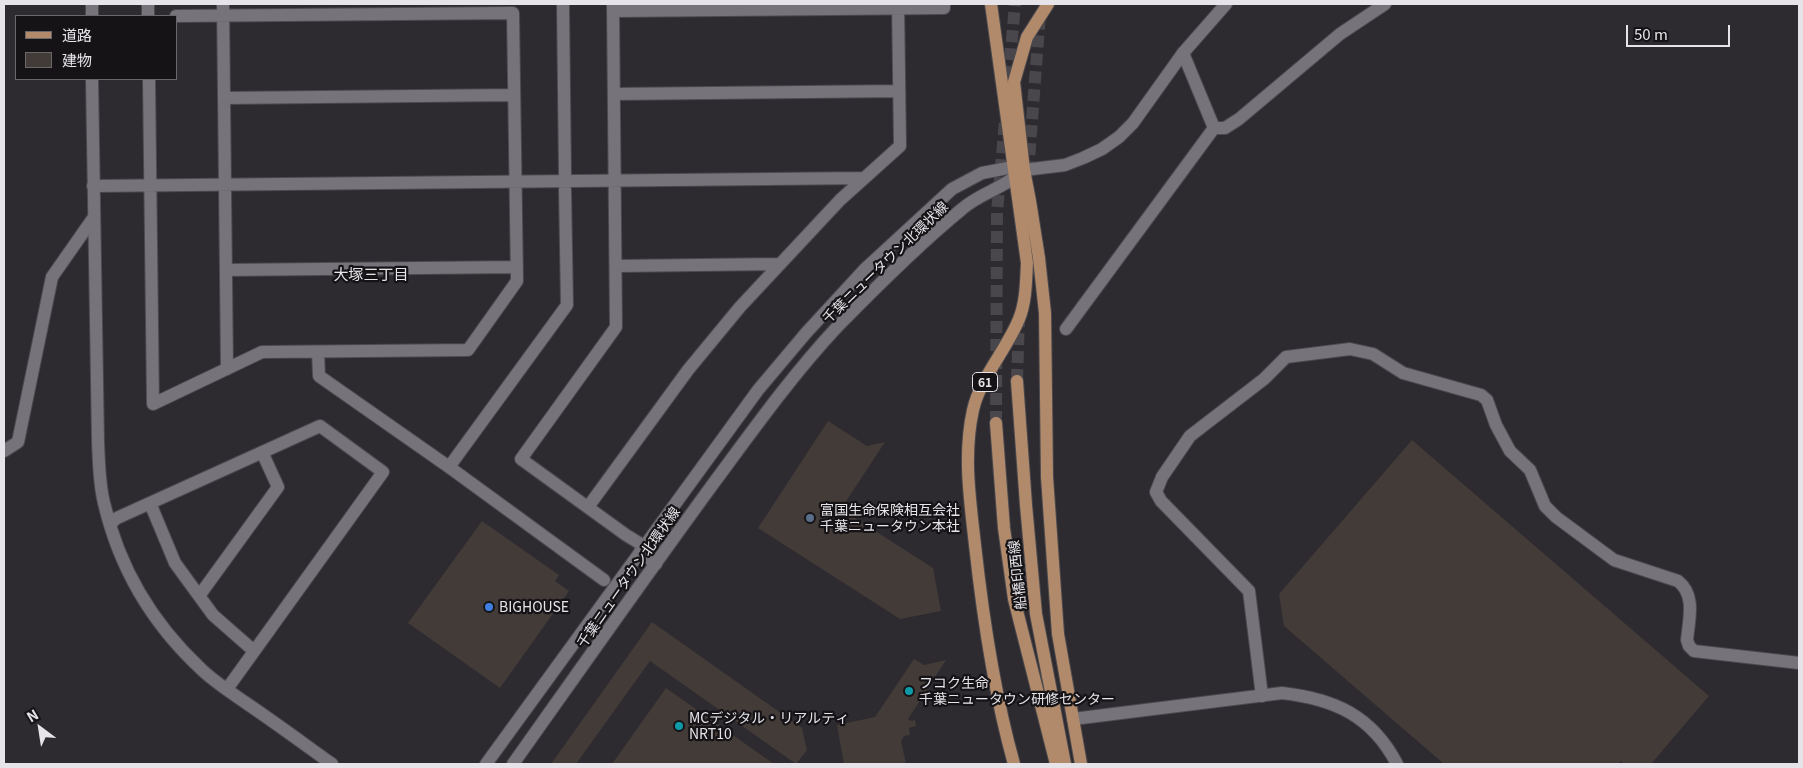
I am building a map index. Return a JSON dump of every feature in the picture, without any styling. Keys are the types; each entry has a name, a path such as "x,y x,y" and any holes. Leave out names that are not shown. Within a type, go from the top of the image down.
{"main road":[{"name":"61","path":"992,4 1017,172 1027,263 1026,292 1020,317 975,403 971,421 967,477 981,602 992,668 1014,764"},
{"path":"1017,172 1014,82 1027,37 1048,4"},
{"name":"61","path":"1017,172 1039,258 1044,313 1050,540 1058,634 1081,764"},
{"name":"船橋印西線","path":"1017,381 1036,614 1065,764"},
{"name":"船橋印西線","path":"996,423 1004,528 1014,599 1056,764"}],"street":[{"path":"563,4 565,174"},
{"path":"656,564 626,535 522,459 616,327 613,7 898,6 944,8 944,4"},
{"path":"1017,172 1065,165 1102,149 1119,137 1138,116 1183,53 1226,4"},
{"path":"1214,128 1226,128 1239,119 1340,34 1385,4"},
{"path":"588,507 688,370 740,307 840,200 900,146 898,6"},
{"path":"149,80 153,404 262,352 468,350 517,281 514,8 223,10 178,16"},
{"path":"223,10 227,369"},
{"path":"1183,53 1214,128"},
{"path":"92,80 98,442 100,475 110,524 129,574 142,599 179,646 201,669 332,764"},
{"path":"614,94 899,91"},
{"path":"224,98 514,95"},
{"path":"1066,329 1214,128"},
{"name":"千葉ニュータウン北環状線","path":"486,764 758,390 806,333 864,270 952,189 982,173 1017,172"},
{"name":"千葉ニュータウン北環状線","path":"513,764 761,420 837,328 902,263 963,207 1017,172"},
{"path":"94,186 864,178"},
{"path":"450,467 567,305 566,189"},
{"path":"4,451 18,442 52,278 94,217"},
{"path":"616,266 780,264"},
{"path":"226,270 517,267"},
{"path":"1262,696 1249,591 1161,500 1156,492 1162,477 1190,436 1264,379 1286,357 1350,349 1374,354 1403,373 1481,395 1487,400 1496,424 1510,451 1530,470 1545,506 1556,517 1614,560 1678,581 1684,586 1689,595 1687,640 1688,646 1694,651 1799,663"},
{"path":"318,352 319,376 450,467 604,580"},
{"path":"110,524 117,518 320,426 383,472 227,689"},
{"path":"199,596 278,488 262,452"},
{"path":"150,503 176,563 199,596 213,615 254,651"},
{"path":"1072,719 1282,693 1307,696 1335,705 1365,722 1387,746 1397,764"}],"building":[{"name":"富国生命保険相互会社 千葉ニュータウン本社","path":"828,421 867,446 885,442 841,509 933,568 941,611 900,619 758,528"},
{"path":"1412,440 1709,696 1651,764 1624,764 1621,761 1618,764 1444,764 1284,626 1279,594"},
{"name":"BIGHOUSE","path":"482,521 559,575 555,581 569,591 500,688 408,623"},
{"path":"652,622 802,728 807,750 796,764 650,661 576,764 551,764"},
{"name":"フコク生命 千葉ニュータウン研修センター","path":"914,659 924,665 946,660 908,719 911,721 915,720 916,726 909,728 910,735 904,736 901,741 906,764 844,764 837,725 875,717"},
{"name":"MCデジタル・リアルティ NRT10","path":"666,688 774,764 612,764"}],"tunnel":[{"path":"1007,96 1015,4"},
{"path":"1028,173 1040,14"},
{"path":"996,423 997,213 1005,121"},
{"path":"1017,381 1019,318"}],"place":[{"name":"富国生命保険相互会社 千葉ニュータウン本社","path":"810,518"},
{"name":"BIGHOUSE","path":"489,607"},
{"name":"フコク生命 千葉ニュータウン研修センター","path":"909,691"},
{"name":"MCデジタル・リアルティ NRT10","path":"679,726"}],"district":[{"name":"大塚三丁目","path":"371,274"}]}
